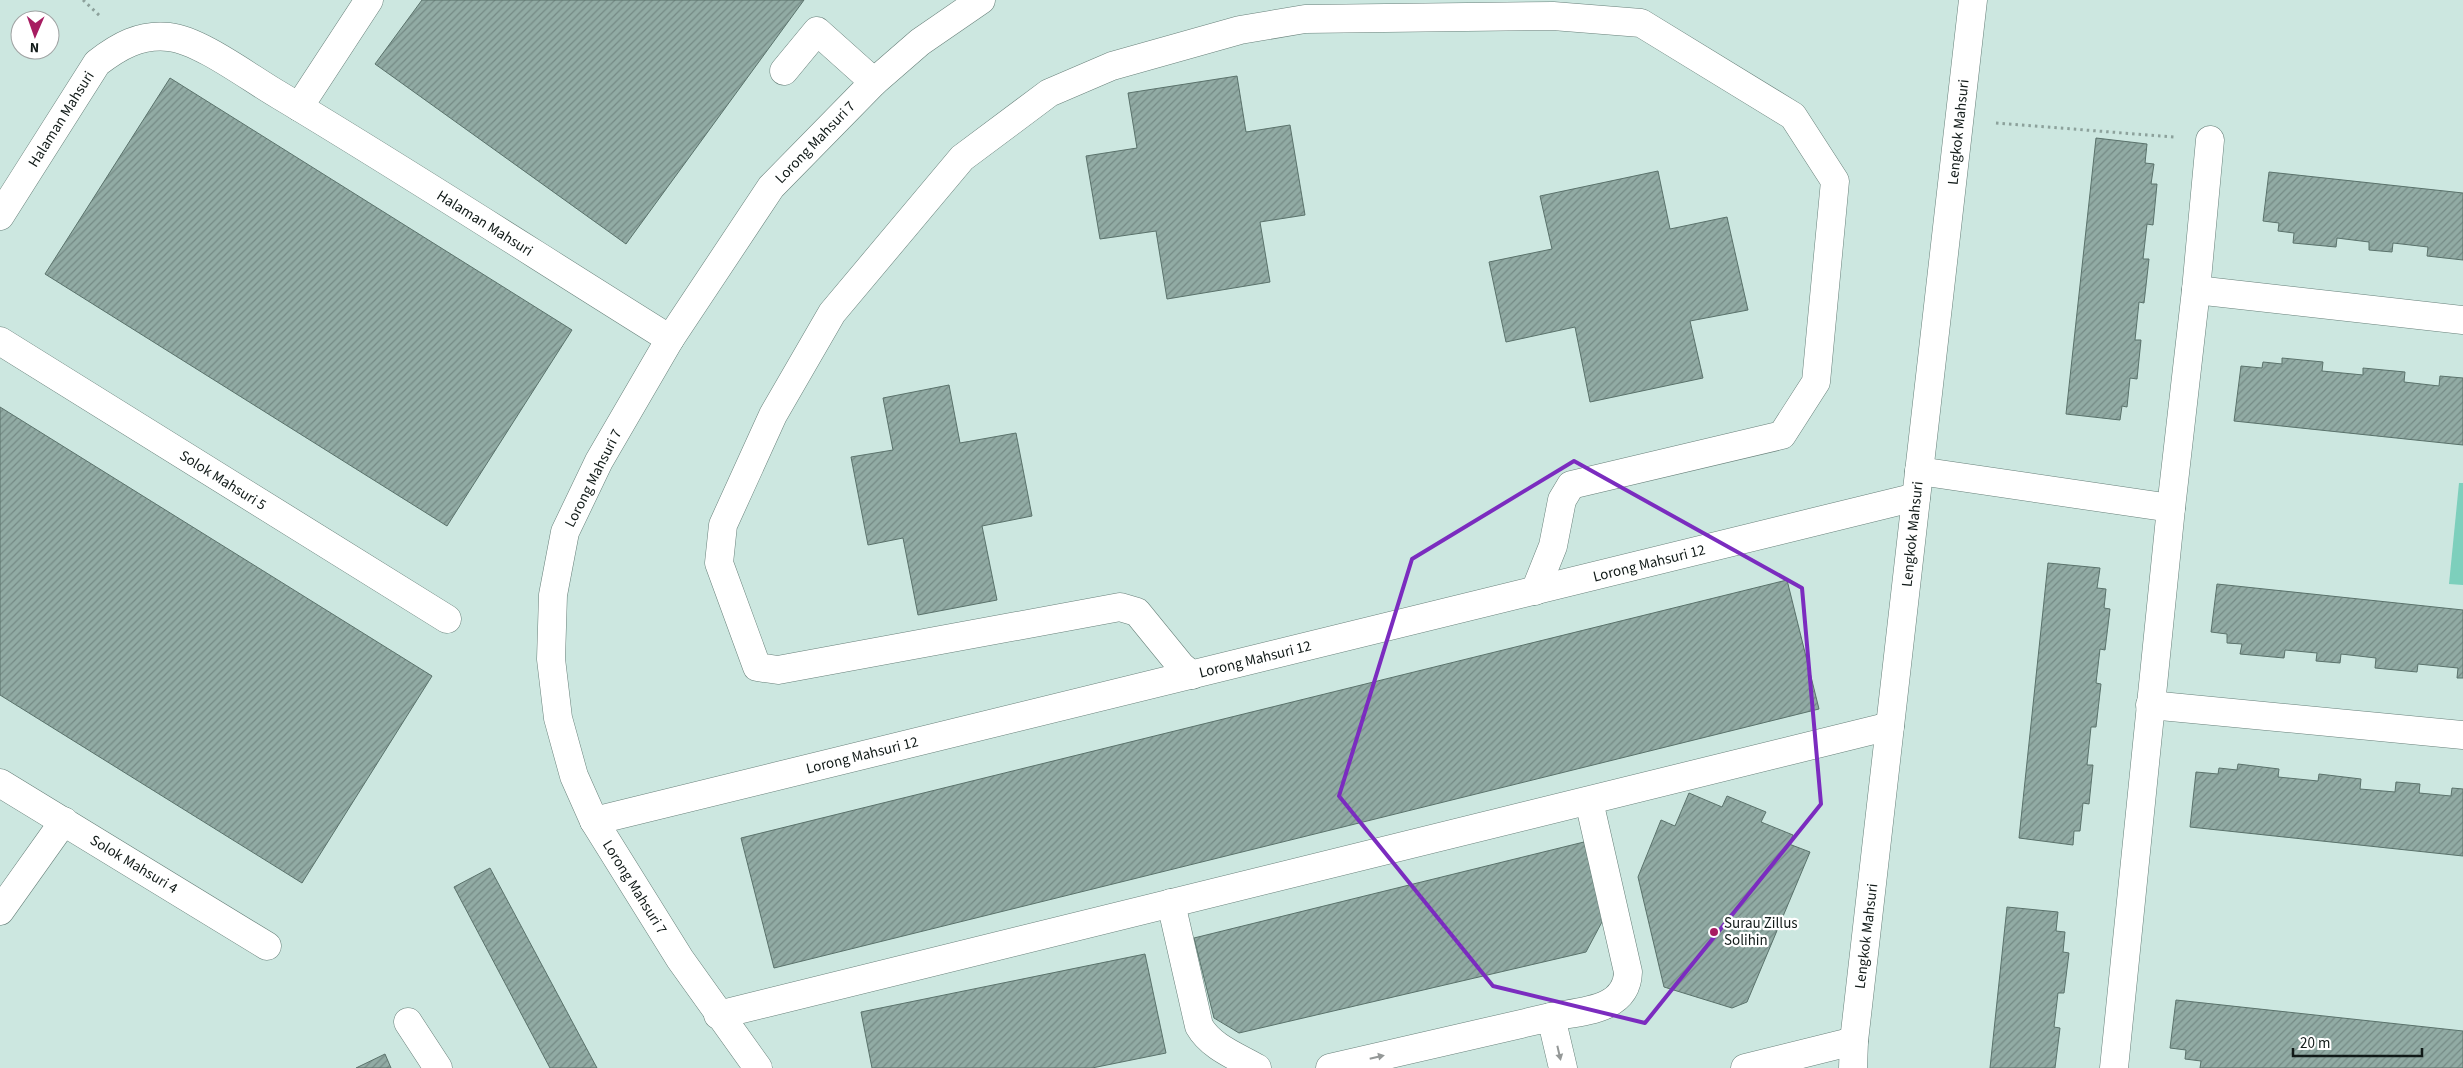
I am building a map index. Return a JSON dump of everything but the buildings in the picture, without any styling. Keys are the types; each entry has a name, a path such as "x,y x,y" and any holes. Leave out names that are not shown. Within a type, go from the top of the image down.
{"street":[{"path":"299,107 368,0"},
{"name":"Lorong Mahsuri 7","path":"758,1068 718,1015 680,959 594,821 574,776 558,718 551,659 553,595 565,532 599,461 670,339 771,187 874,82 920,42 981,0"},
{"name":"Lengkok Mahsuri","path":"1853,1068 1854,1041 1973,0"},
{"path":"1192,674 1181,666 1137,612 1120,607 778,670 757,667 719,563 723,525 773,416 832,313 962,158 1049,93 1112,66 1240,30 1305,19 1553,16 1641,23 1793,116 1835,181 1816,382 1782,435 1570,484 1562,500 1553,546 1536,591"},
{"path":"784,70 817,31 874,82"},
{"name":"Halaman Mahsuri","path":"0,216 97,63 119,46 145,38 170,37 194,44 299,107 670,339"},
{"path":"2114,1068 2150,705 2196,290 2210,140"},
{"path":"2196,290 2463,320"},
{"name":"Solok Mahsuri 5","path":"0,341 447,619"},
{"path":"1918,484 2171,508"},
{"name":"Lorong Mahsuri 12","path":"594,821 1536,591 1918,484"},
{"path":"2150,705 2463,735"},
{"path":"718,1015 1890,726"},
{"name":"Solok Mahsuri 4","path":"0,782 268,946"},
{"path":"1330,1068 1606,1005 1624,992 1628,982 1628,972 1589,801"},
{"path":"0,911 64,821"},
{"path":"1171,903 1199,1026 1204,1035 1214,1044 1257,1068"},
{"path":"1551,1018 1563,1068"},
{"path":"408,1022 438,1068"},
{"path":"1745,1068 1854,1041"}],"path":[{"path":"1959,120 2210,140"}],"highlighted area":[{"path":"1574,461 1802,588 1821,804 1645,1023 1493,986 1339,796 1412,559"}],"green space":[{"path":"2459,483 2463,483 2463,585 2449,584"}],"place":[{"name":"Surau Zillus Solihin","path":"1714,932"}]}
